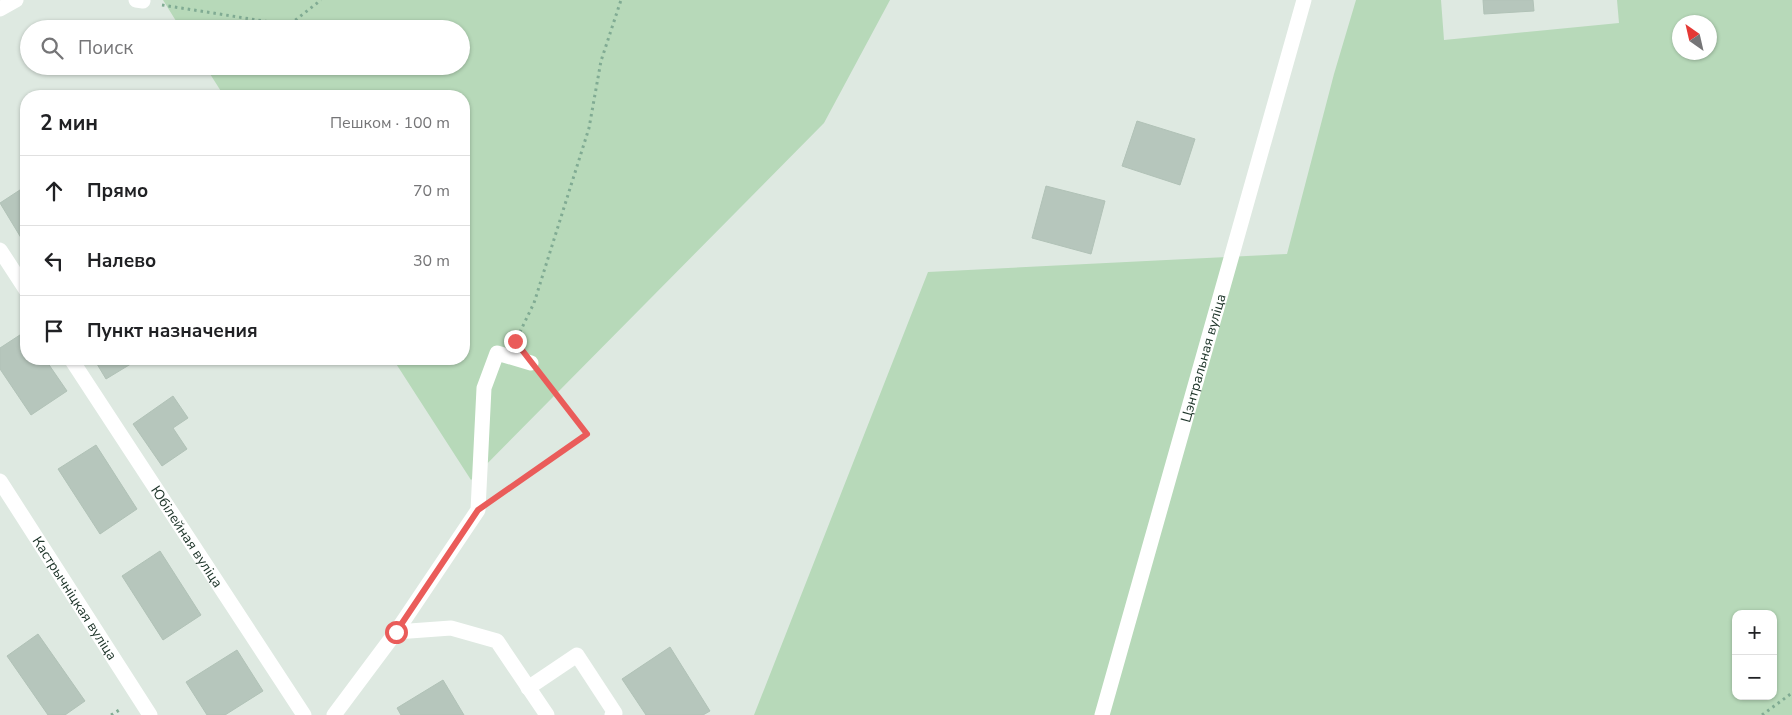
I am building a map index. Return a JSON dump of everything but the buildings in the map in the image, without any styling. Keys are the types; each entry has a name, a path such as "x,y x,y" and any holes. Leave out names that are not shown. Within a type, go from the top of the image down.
{"street":[{"path":"0,9 16,0"},
{"name":"Цэнтральная вуліца","path":"1102,715 1304,0"},
{"path":"0,250 20,281"},
{"path":"334,715 396,632 478,510 484,388 497,354 531,362"},
{"name":"Юбілейная вуліца","path":"75,365 304,715"},
{"name":"Кастрычніцкая вуліца","path":"0,480 150,715"},
{"path":"396,632 451,628 496,641 547,715"},
{"path":"528,688 577,655 615,713 612,715"}],"path":[{"path":"295,20 321,0"},
{"path":"478,510 587,434 515,341 534,304 589,128 601,61 621,0"},
{"path":"139,1 258,20"},
{"path":"1762,715 1792,693"}],"green space":[{"path":"163,0 890,0 824,123 471,480 397,365 470,365 470,90 220,90 211,75 470,75 470,20 175,20"},
{"path":"1356,0 1441,0 1444,40 1619,23 1617,0 1792,0 1792,715 754,715 928,272 1287,254 1334,74"}],"route":[{"path":"396,632 478,510 587,434 515,341"}]}
